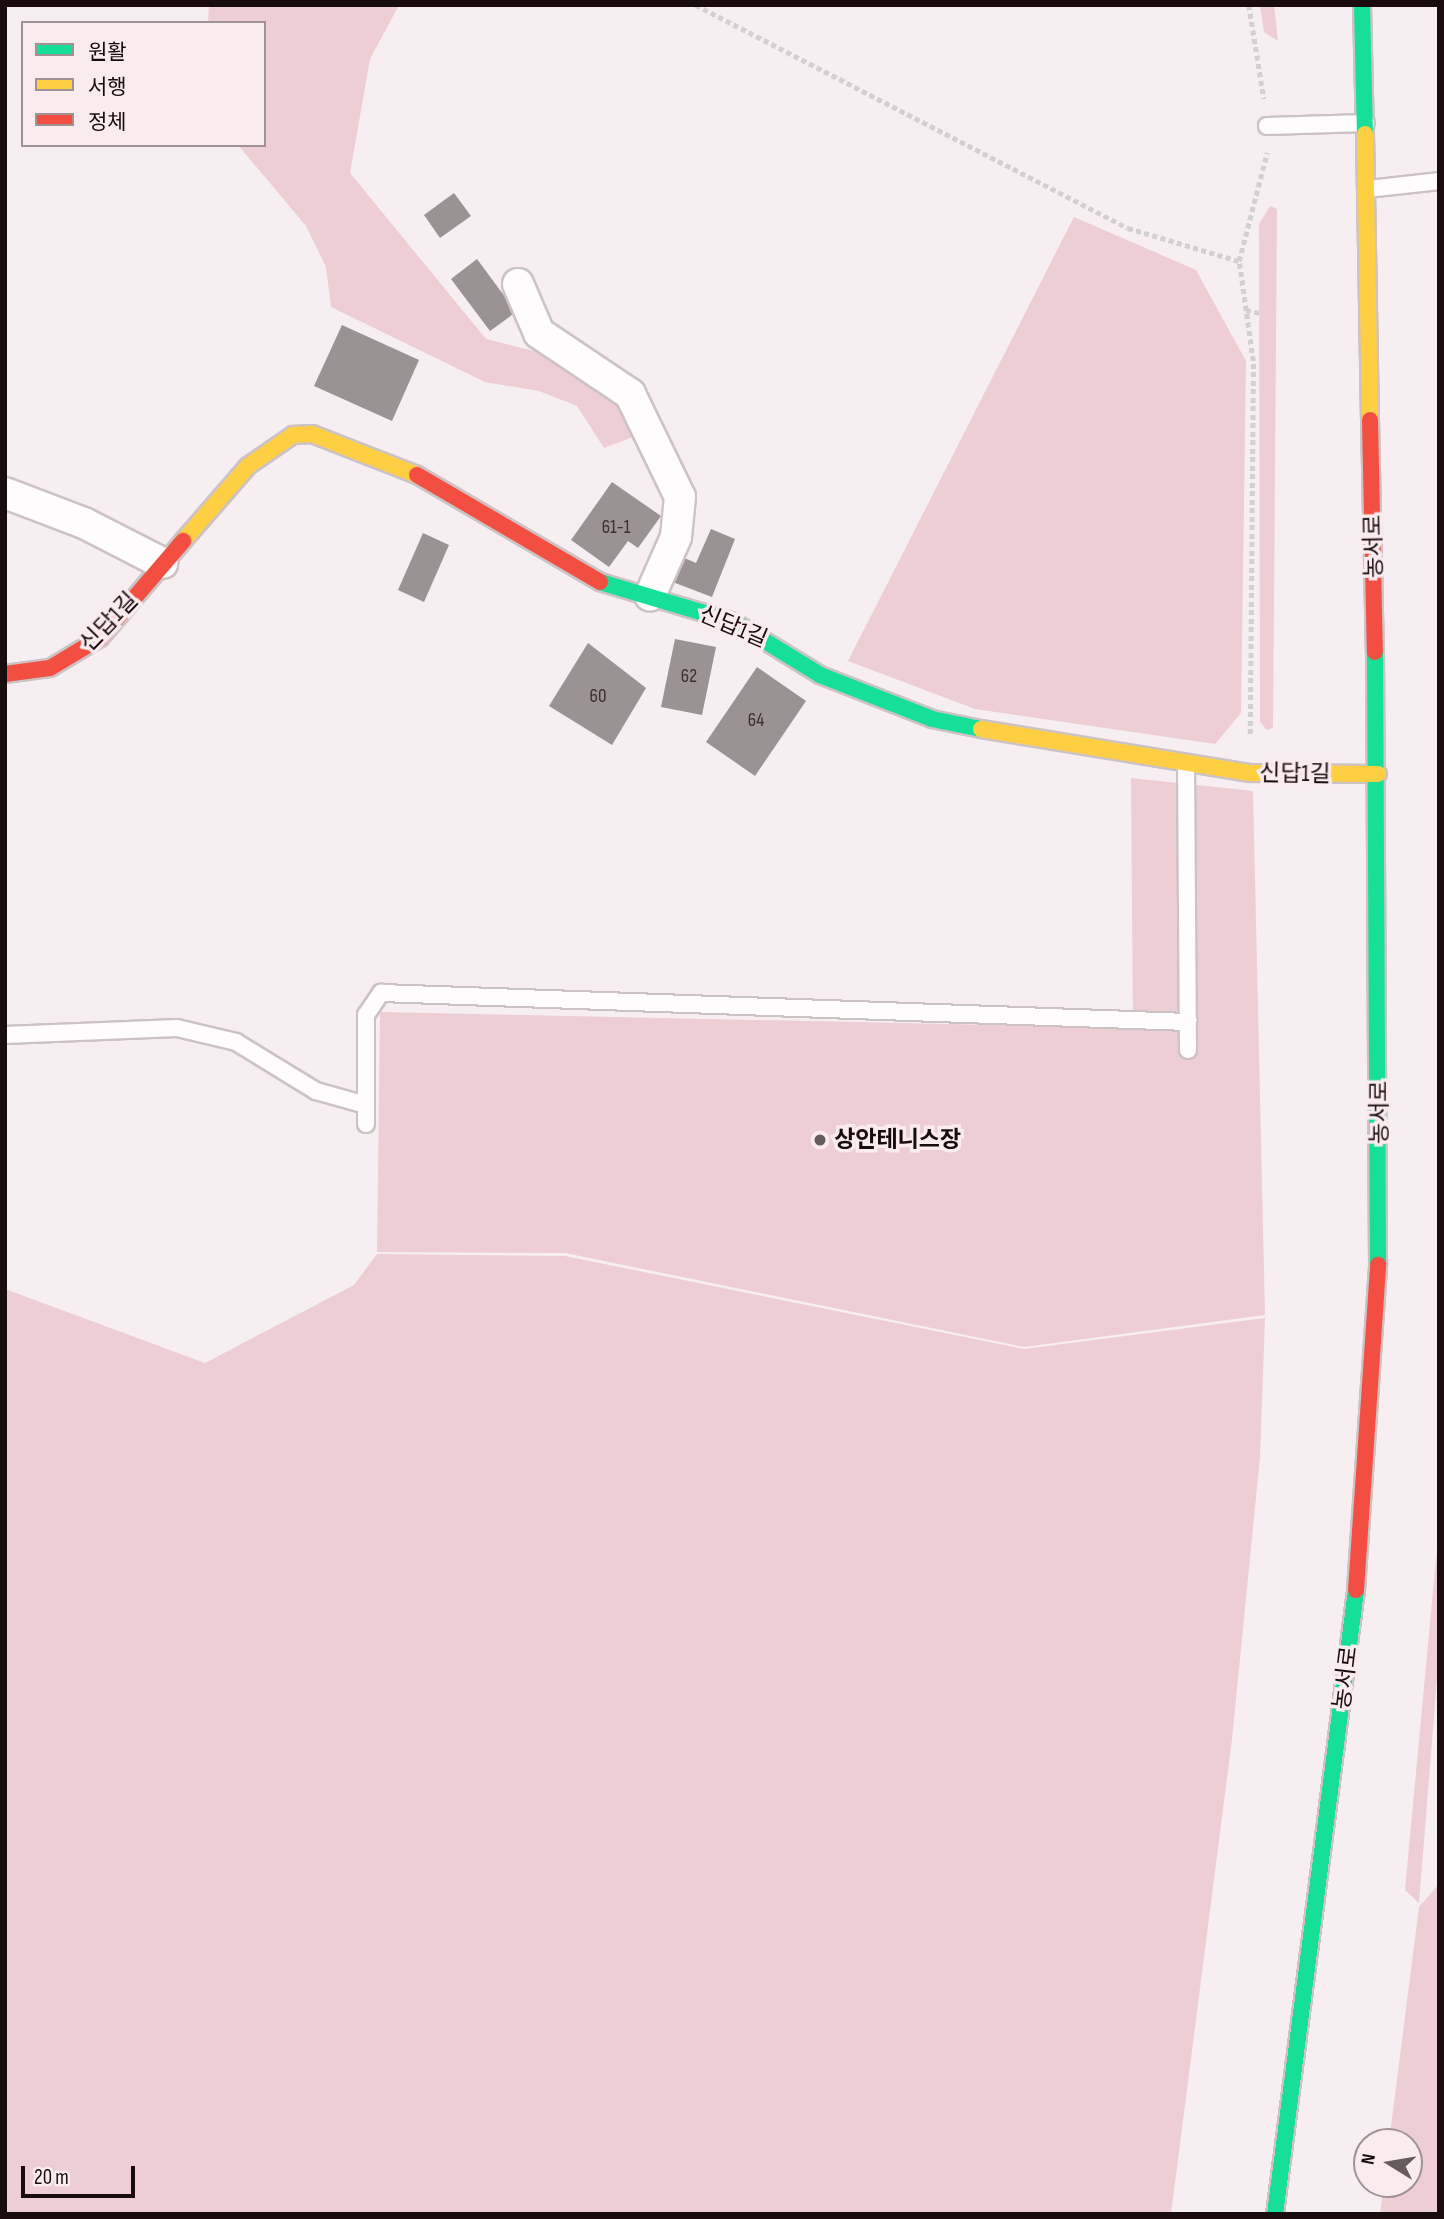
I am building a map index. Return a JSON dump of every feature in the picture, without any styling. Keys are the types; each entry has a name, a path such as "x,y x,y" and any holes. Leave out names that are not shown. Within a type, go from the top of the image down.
{"street":[{"name":"농서로","path":"1275,2214 1363,1535 1378,1296 1378,774 1368,189 1362,5"},
{"path":"518,284 539,333 630,394 680,497 677,537 650,596"},
{"name":"신답1길","path":"5,674 71,660 100,638 248,466 283,440 312,434 419,476 598,582 650,596 756,632 820,675 932,719 1186,765 1250,773 1378,774"},
{"path":"5,493 84,523 162,564"}],"lane":[{"path":"1267,126 1366,123"},
{"path":"1368,189 1439,181"},
{"path":"1186,765 1188,1050"},
{"path":"366,1124 366,1015 371,1000 388,992 1188,1022"},
{"path":"5,1035 135,1026 217,1035 316,1091 366,1105"}],"path":[{"path":"696,5 1128,228 1239,261"},
{"path":"1249,5 1267,126 1265,179 1239,261 1253,361 1250,773"},
{"path":"1247,310 1260,313"}],"shaded area":[{"path":"209,5 399,5 370,59 350,173 486,339 546,354 624,404 638,435 604,448 577,406 539,391 485,382 331,307 326,267 306,226 240,147 266,147 266,21 208,21"},
{"path":"1260,5 1274,5 1278,41 1264,32"},
{"path":"1270,206 1277,209 1273,728 1267,730 1260,722 1259,224"},
{"path":"1074,217 1196,270 1246,361 1241,713 1215,744 975,709 848,661"},
{"name":"상안테니스장","path":"1131,778 1253,791 1265,1315 1024,1347 565,1253 377,1252 380,1012 1133,1028"},
{"path":"377,1254 565,1256 1024,1349 1265,1318 1260,1457 1232,1739 1171,2214 5,2214 5,1289 205,1363 354,1285"},
{"path":"1439,1527 1439,1654 1419,1903 1405,1890"},
{"path":"1439,1884 1439,2214 1380,2214 1382,2198 1423,2198 1423,2128 1391,2128 1419,1907"}],"building":[{"path":"454,193 471,216 440,238 424,215"},
{"path":"477,259 516,312 490,331 451,279"},
{"path":"342,325 419,360 392,421 314,386"},
{"path":"612,482 661,516 638,548 628,541 609,567 571,540"},
{"path":"711,529 735,539 712,597 670,581 680,556 696,563"},
{"path":"423,533 449,545 424,602 398,590"},
{"path":"675,639 716,647 702,715 661,707"},
{"path":"588,643 646,688 612,745 549,706"},
{"path":"757,667 806,701 755,776 706,742"}],"traffic: fast":[{"path":"1362,5 1365,134"},
{"path":"600,582 734,622 820,675 932,719 981,729"},
{"path":"1375,652 1378,1265"},
{"path":"1275,2214 1356,1590"}],"traffic: slow":[{"path":"1365,134 1370,420"},
{"path":"183,541 248,466 293,435 312,434 417,475"},
{"path":"981,729 1250,773 1378,774"}],"traffic: jam":[{"path":"1370,420 1375,652"},
{"path":"417,475 600,582"},
{"path":"5,674 50,668 100,638 183,541"},
{"path":"1356,1590 1378,1265"}],"place":[{"name":"상안테니스장","path":"820,1140"}]}
